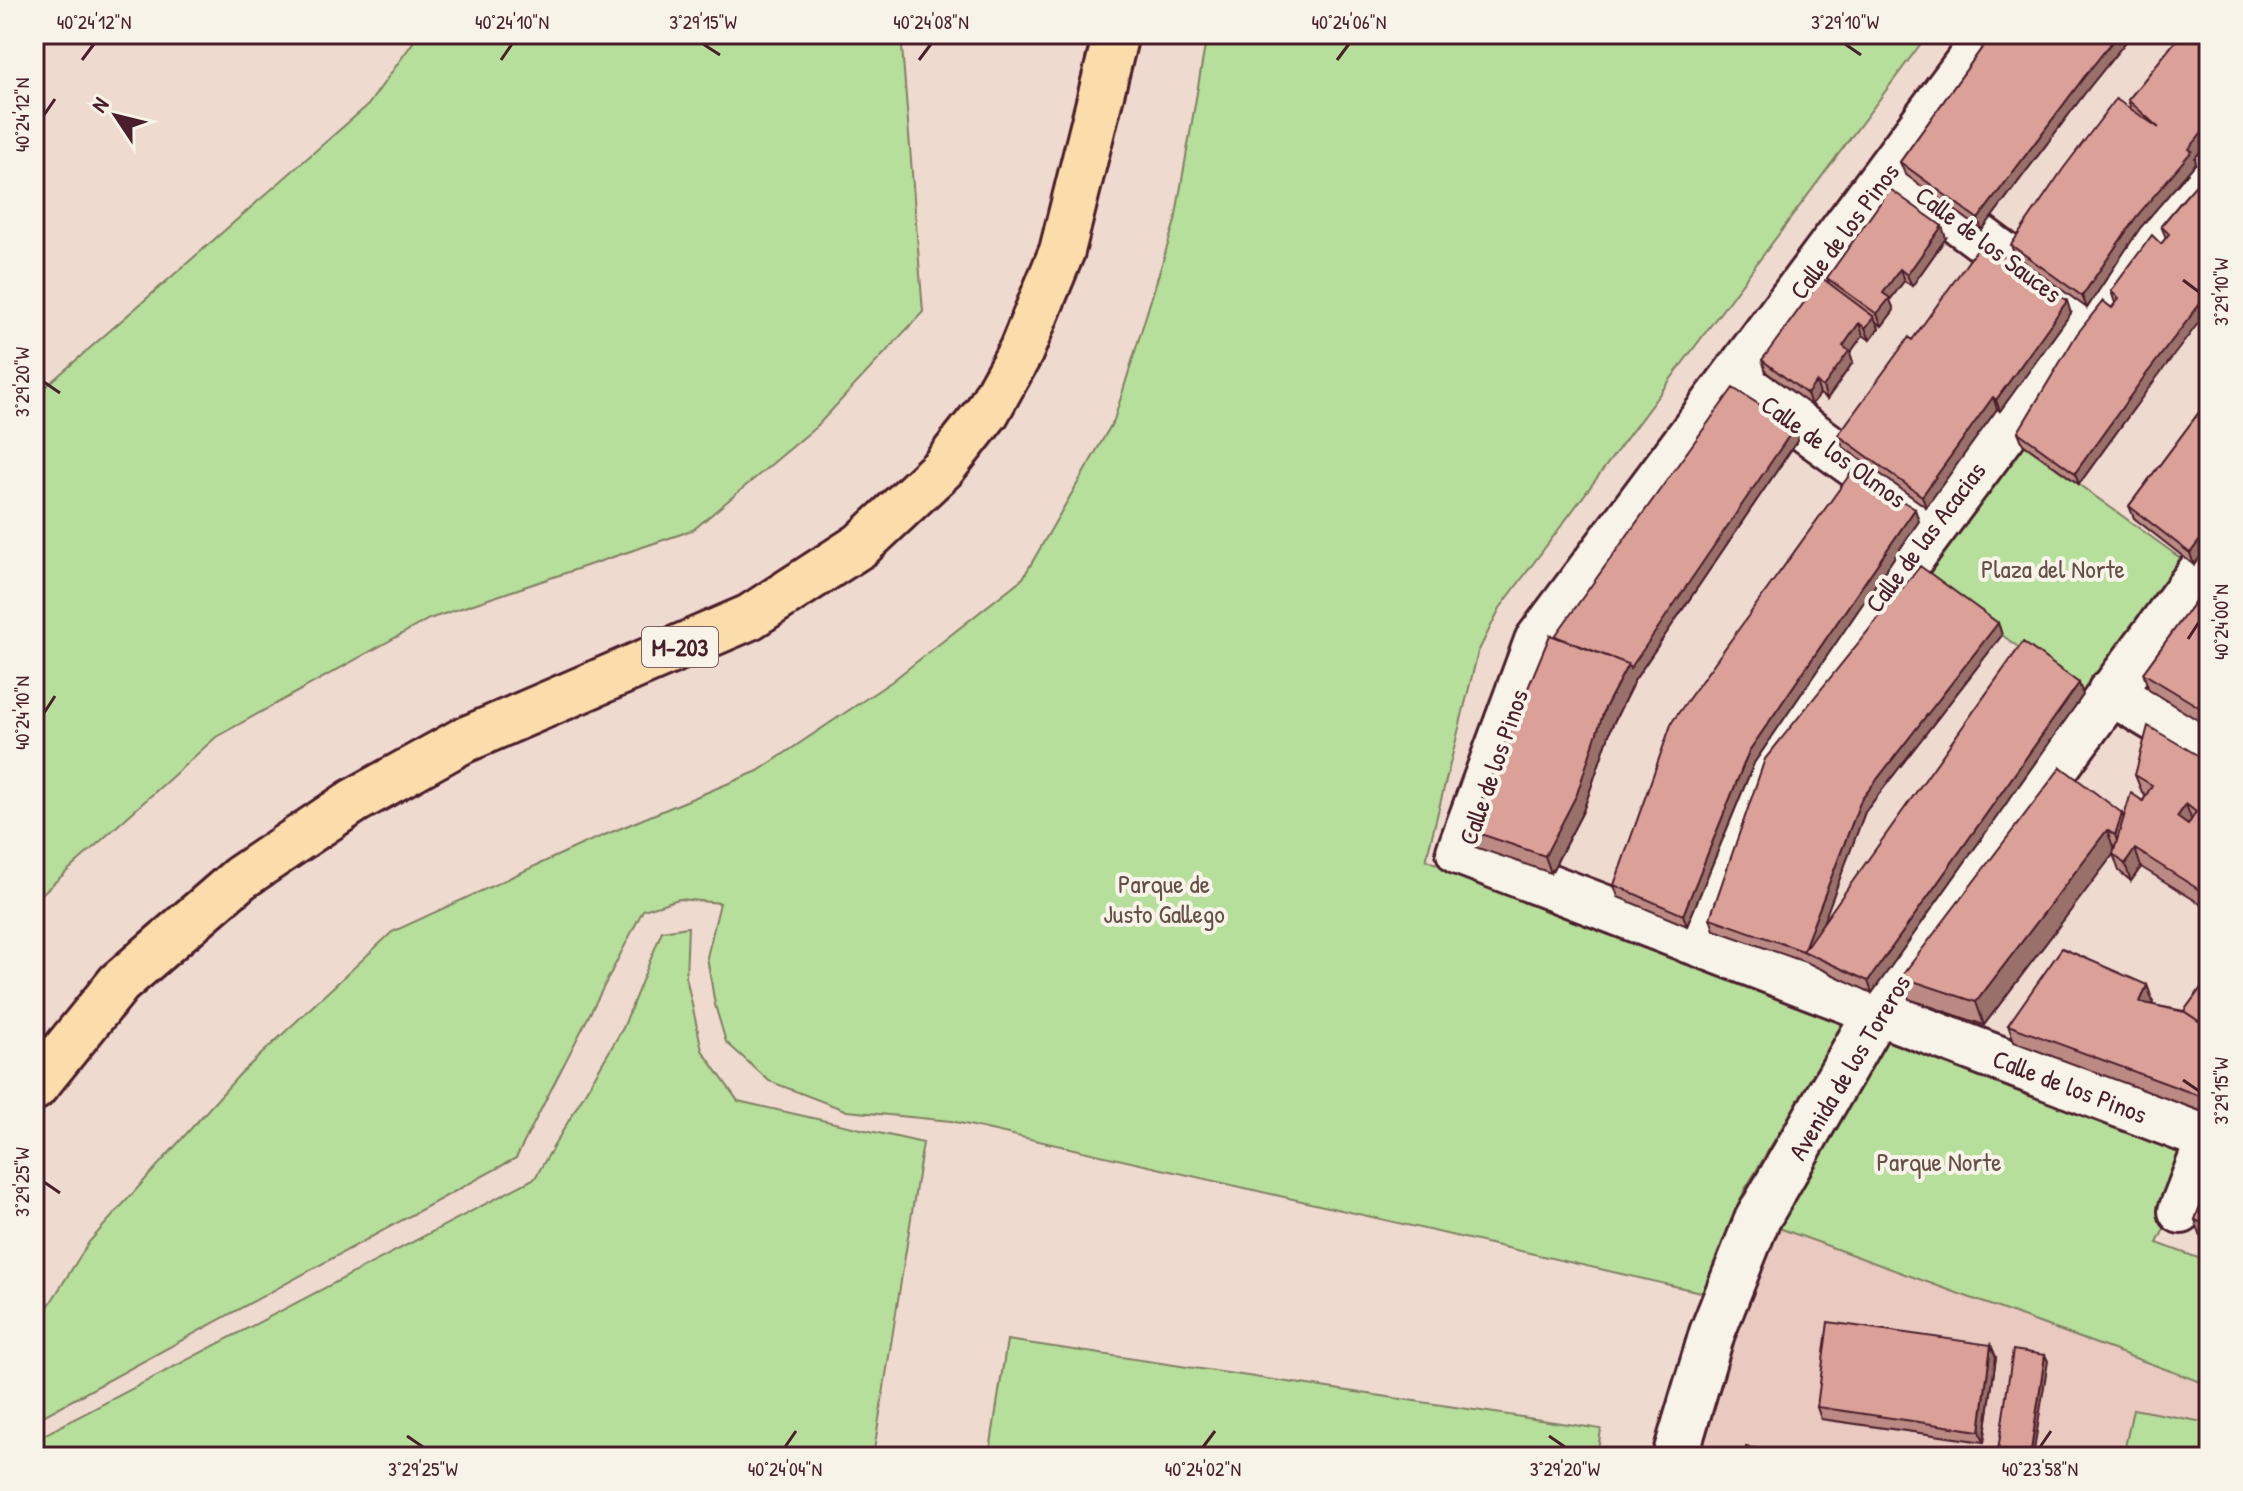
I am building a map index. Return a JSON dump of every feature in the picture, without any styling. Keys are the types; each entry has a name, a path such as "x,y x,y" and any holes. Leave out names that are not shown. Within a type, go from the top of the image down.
{"main road":[{"name":"M-203","path":"34,1088 119,983 253,869 354,801 462,741 750,617 861,545 943,468 987,412 1021,351 1062,251 1116,34"}],"street":[{"name":"Calle de los Pinos","path":"1989,34 1537,641 1459,852 2209,1139"},
{"name":"Calle de las Acacias","path":"1690,941 1759,762 2209,159"},
{"name":"Calle de los Sauces","path":"1889,170 2089,318"},
{"name":"Calle de los Olmos","path":"1734,378 1935,523"},
{"name":"Avenida de los Toreros","path":"1675,1457 1712,1333 1757,1220 1877,1011 2209,560"},
{"path":"2110,692 2209,752"},
{"path":"2181,1211 2209,1139"}],"shaded area":[{"path":"1782,1222 2209,1385 2209,1457 1697,1457 1706,1419"}],"green space":[{"path":"419,34 901,34 923,312 816,427 693,530 429,619 216,737 34,901 34,397 368,105"},
{"name":"Parque de Justo Gallego","path":"1207,34 1928,34 1500,608 1478,652 1426,860 1844,1024 1744,1191 1705,1293 951,1121 847,1111 769,1081 726,1042 715,1005 707,957 720,903 679,899 643,910 516,1158 34,1421 34,1329 89,1242 240,1074 392,932 583,844 758,771 891,682 1023,578 1114,420 1175,221"},
{"name":"Plaza del Norte","path":"2023,444 2183,560 2083,695 1925,578"},
{"path":"688,927 686,977 702,1050 738,1101 923,1143 873,1457 34,1457 34,1440 535,1178 623,1028 662,931"},
{"name":"Parque Norte","path":"1877,1011 2209,1139 2157,1243 2209,1262 2209,1385 1757,1220"},
{"path":"1007,1340 1601,1429 1597,1457 989,1457"},
{"path":"2133,1409 2209,1423 2209,1457 2123,1457"}],"building":[{"path":"1992,34 2118,34 1978,219 1900,162"},
{"path":"2181,34 2209,34 2209,107 2205,113 2209,124 2189,149 2192,151 2136,217 2082,296 2011,245 2116,99 2159,128 2128,100"},
{"path":"2209,170 2209,212 2199,204 2209,213 2209,292 2075,473 2018,432 2077,334 2103,301 2112,308 2119,299 2111,291 2152,235 2161,244 2169,234 2161,226"},
{"path":"1890,189 1942,226 1907,275 1900,269 1883,293 1890,298 1877,314 1827,278"},
{"path":"1983,241 2067,301 1922,496 1838,435"},
{"path":"1822,278 1874,317 1865,328 1859,323 1843,346 1849,351 1823,387 1816,382 1807,394 1762,360"},
{"path":"1733,388 1795,427 1630,669 1628,664 1555,636"},
{"path":"2209,399 2209,528 2190,553 2129,506"},
{"path":"1853,470 1915,509 1749,751 1683,915 1614,885 1672,722"},
{"path":"1920,566 1998,623 1861,800 1803,951 1710,918 1765,759"},
{"path":"2209,582 2209,713 2143,673"},
{"path":"1550,635 1628,664 1605,708 1577,794 1545,856 1469,830"},
{"path":"2023,642 2079,683 1868,981 1803,951"},
{"path":"2148,726 2209,762 2209,896 2135,849 2125,864 2113,854 2131,793 2143,801 2152,785 2135,775","holes":["2186,804 2196,812 2188,825 2177,817"]},
{"path":"2061,767 2122,813 2115,835 2107,830 1976,1002 1901,977"},
{"path":"2062,948 2147,985 2140,1002 2185,1012 2209,1028 2209,1083 2200,1096 2008,1025"},
{"path":"2209,977 2209,1028 2184,1011"},
{"path":"2209,1181 2209,1226 2195,1220"},
{"path":"1828,1322 1991,1345 1980,1431 1817,1407"},
{"path":"2013,1350 2045,1355 2030,1457 1997,1457"},
{"path":"1746,1447 1812,1457 1745,1457"}]}
